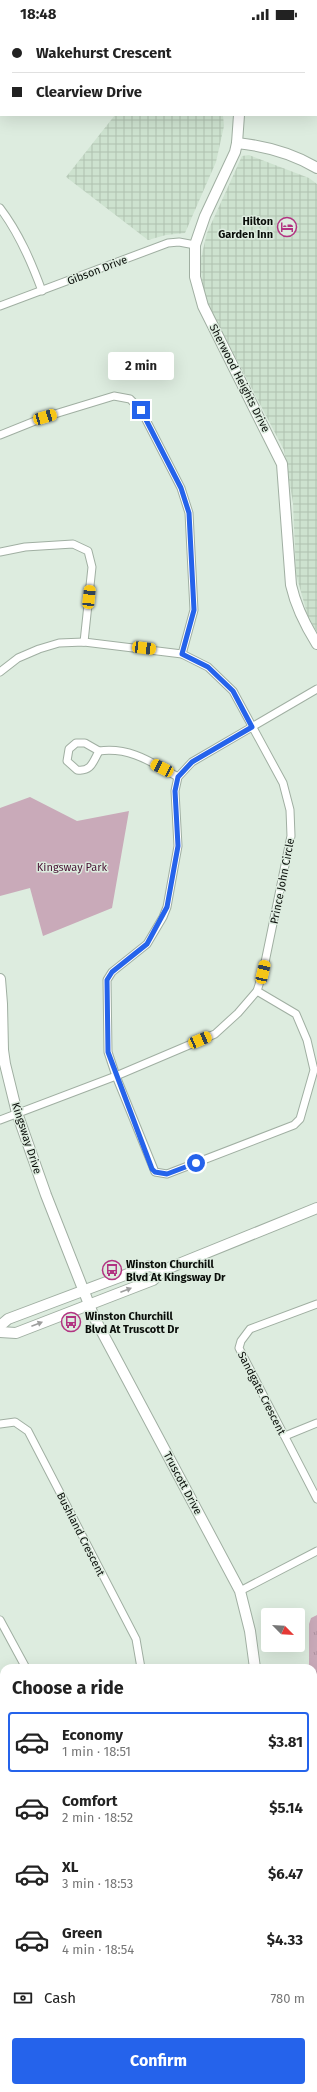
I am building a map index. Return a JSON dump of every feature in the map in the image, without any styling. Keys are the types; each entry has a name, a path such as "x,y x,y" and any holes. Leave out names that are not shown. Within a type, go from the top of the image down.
{"street":[{"name":"Sherwood Heights Drive","path":"239,116 237,144 205,216 195,245 195,277 203,306 282,464 285,478 291,585 295,601 304,622 317,644"},
{"path":"237,144 262,146 284,152 317,168"},
{"path":"0,208 16,229 34,268 42,291"},
{"name":"Gibson Drive","path":"0,306 168,243 179,242 195,245"},
{"path":"0,435 45,417 114,396 130,398 141,410 181,488 189,513 194,610 182,654"},
{"path":"0,552 25,547 73,544 88,551 92,568 84,642"},
{"name":"Prince John Circle","path":"0,672 18,658 38,649 59,643 84,642 182,654 208,667 233,691 283,784 290,810 291,836 271,938 257,991 238,1013 215,1034 116,1076 46,1104 0,1120"},
{"path":"257,991 296,1014 307,1040 314,1070 300,1119 294,1125 167,1174 155,1172 116,1076 108,1052 107,980 112,972 147,944 167,907 178,846 175,791 178,777 192,762 317,689"},
{"path":"99,751 93,764 86,770 77,770 68,761 69,749 76,743 84,743 99,751 117,750 128,752 178,777"},
{"name":"Kingsway Drive","path":"0,979 3,1050 17,1113 46,1195 90,1304"},
{"path":"0,1332 16,1333 153,1280 164,1270 317,1208"},
{"path":"0,1326 8,1320 148,1266 164,1270"},
{"name":"Truscott Drive","path":"90,1304 94,1317 240,1591 250,1631 254,1664"},
{"name":"Sandgate Crescent","path":"317,1304 250,1329 241,1341 239,1348 317,1500"},
{"name":"Bushland Crescent","path":"0,1424 15,1422 28,1431 136,1639 140,1664"},
{"path":"285,1436 317,1424"},
{"path":"240,1591 317,1551"},
{"path":"0,1620 24,1664"}],"shaded area":[{"path":"114,116 223,116 224,126 216,162 185,233 166,235 148,240 66,177"},
{"path":"249,155 309,178 317,184 317,632 308,617 296,574 293,503 284,450 204,297 200,262 207,233 242,156"}],"green space":[{"name":"Kingsway Park","path":"30,797 77,821 129,811 112,908 43,936 30,888 0,896 0,808"},
{"path":"317,1615 317,1664 309,1664 309,1624 311,1618"}],"place":[{"name":"Hilton Garden Inn","path":"287,227"},
{"name":"Winston Churchill Blvd At Kingsway Dr","path":"112,1270"},
{"name":"Winston Churchill Blvd At Truscott Dr","path":"71,1322"}],"route":[{"path":"141,410 181,488 189,513 194,610 186,644 182,654 208,667 233,691 252,727 192,762 178,777 175,791 178,846 167,907 163,917 147,944 112,972 107,980 108,1052 152,1169 155,1172 167,1174 196,1163"}]}
